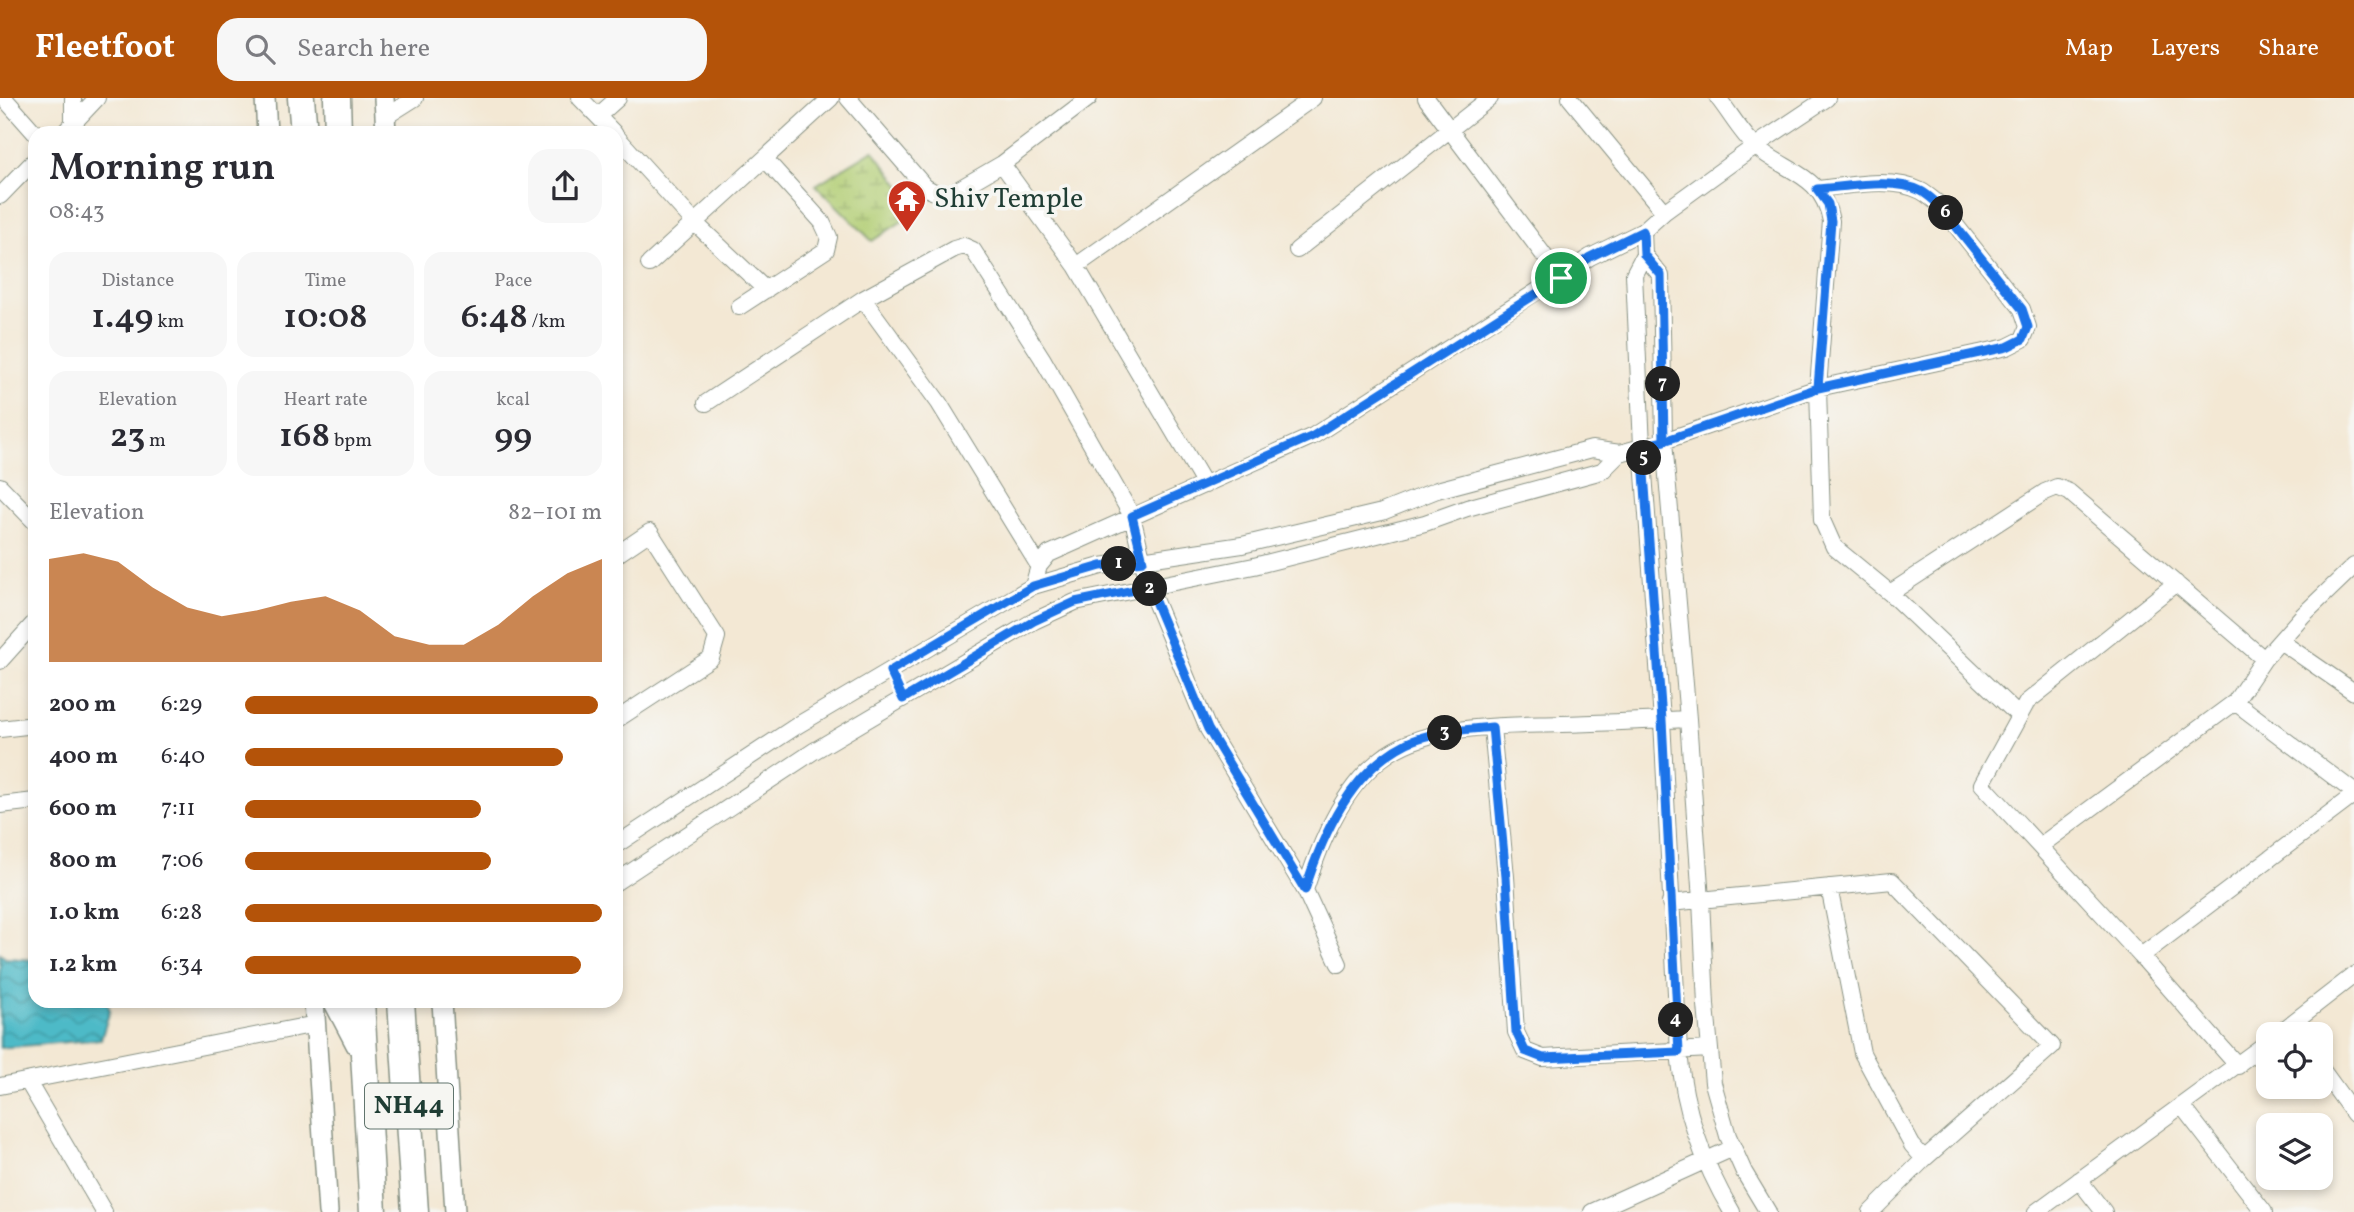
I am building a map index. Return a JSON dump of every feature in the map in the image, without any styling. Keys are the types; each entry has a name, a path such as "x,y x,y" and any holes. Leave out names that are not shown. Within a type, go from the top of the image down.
{"highway":[{"path":"301,98 303,126"},
{"path":"337,98 338,126"},
{"path":"341,1008 365,1054"},
{"name":"NH44","path":"361,1008 373,1212"},
{"name":"NH44","path":"401,1008 415,1212"}],"street":[{"path":"4,98 29,126"},
{"path":"69,126 73,98"},
{"path":"72,126 97,98"},
{"path":"265,98 267,126"},
{"path":"385,116 415,98"},
{"path":"580,98 607,126"},
{"path":"598,116 618,98"},
{"path":"649,264 831,98"},
{"path":"849,98 925,187 945,195 1002,164 1089,98"},
{"path":"1076,266 1313,98"},
{"path":"1426,98 1561,278"},
{"path":"1297,250 1490,98"},
{"path":"1570,98 1664,212"},
{"path":"1718,98 1755,146 1800,174 1817,189 1828,204 1831,221 1818,388 1822,520 1834,547 1890,593 2019,716"},
{"path":"1033,586 1039,566 1049,554 1313,436 1590,257 1643,231 1664,212 1755,146 1827,98"},
{"path":"623,143 695,223 766,290"},
{"path":"739,307 826,250 829,237 822,222 766,160"},
{"path":"1002,164 1076,266 1205,485"},
{"path":"0,195 28,167"},
{"path":"623,840 798,725 1033,586 1101,566 1242,545 1382,512 1457,484 1592,449 1620,453 1664,441 1818,388 2007,347 2023,339 2028,327 2022,309 1938,204 1922,191 1903,185 1885,184 1817,189"},
{"path":"1643,231 1644,255 1634,274 1642,446 1662,720 1682,1088 1699,1147 1732,1212"},
{"path":"706,403 863,299 954,249 964,246 973,250 1042,359 1132,516 1149,587 1208,729 1305,890 1339,964"},
{"path":"1644,255 1661,275 1664,441 1688,719 1713,1083 1733,1147 1768,1212"},
{"path":"863,299 940,403 1039,566"},
{"path":"623,877 814,751 1034,621 1075,602 1254,566 1425,523 1467,508 1602,471 1620,453"},
{"path":"1457,484 1467,508"},
{"path":"0,486 28,516"},
{"path":"1890,593 2045,492 2057,487 2069,492 2264,659"},
{"path":"623,550 650,532 717,637 711,658 623,715"},
{"path":"2040,846 2235,702 2264,659 2354,566"},
{"path":"2176,583 2027,702 1982,784 2141,956 2238,1066"},
{"path":"0,661 28,630"},
{"path":"2280,641 2354,692"},
{"path":"890,671 903,699"},
{"path":"2141,956 2354,793 2235,702"},
{"path":"1305,890 1315,859 1333,821 1353,789 1381,759 1409,742 1449,732 1492,727 1688,719"},
{"path":"0,729 28,726"},
{"path":"1492,727 1506,877 1516,1032 1525,1051 1543,1058 1710,1049"},
{"path":"0,805 28,802"},
{"path":"1670,903 1892,881 2052,1046 1924,1159 1871,1212"},
{"path":"1829,887 1862,1053 1912,1145 1924,1159"},
{"path":"2299,1022 2354,975"},
{"path":"315,1008 328,1212"},
{"path":"442,1008 455,1212"},
{"path":"0,1086 316,1024"},
{"path":"2036,1212 2256,1052"},
{"path":"28,1082 104,1212"},
{"path":"2333,1085 2354,1114"},
{"path":"2182,1106 2264,1212"},
{"path":"1592,1212 1733,1147"},
{"path":"2079,1180 2104,1212"}],"green space":[{"path":"873,150 919,210 872,241 816,185"}],"water":[{"path":"0,953 5,958 28,960 28,1008 110,1010 101,1039 0,1048"}],"place":[{"name":"Shiv Temple","path":"907,233"}],"route":[{"path":"1561,278 1313,436 1132,516 1143,561 1101,566 1033,586 890,671 903,699 1034,621 1075,602 1149,587 1208,729 1305,890 1315,859 1333,821 1353,789 1381,759 1409,742 1449,732 1492,727 1506,877 1516,1032 1525,1051 1543,1058 1679,1052 1662,720 1642,446 1664,441 1818,388 2007,347 2023,339 2028,327 2022,309 1938,204 1922,191 1903,185 1885,184 1817,189 1828,204 1831,221 1818,388 1741,415 1664,441 1661,275 1644,255 1643,231 1590,257 1561,278"}]}
